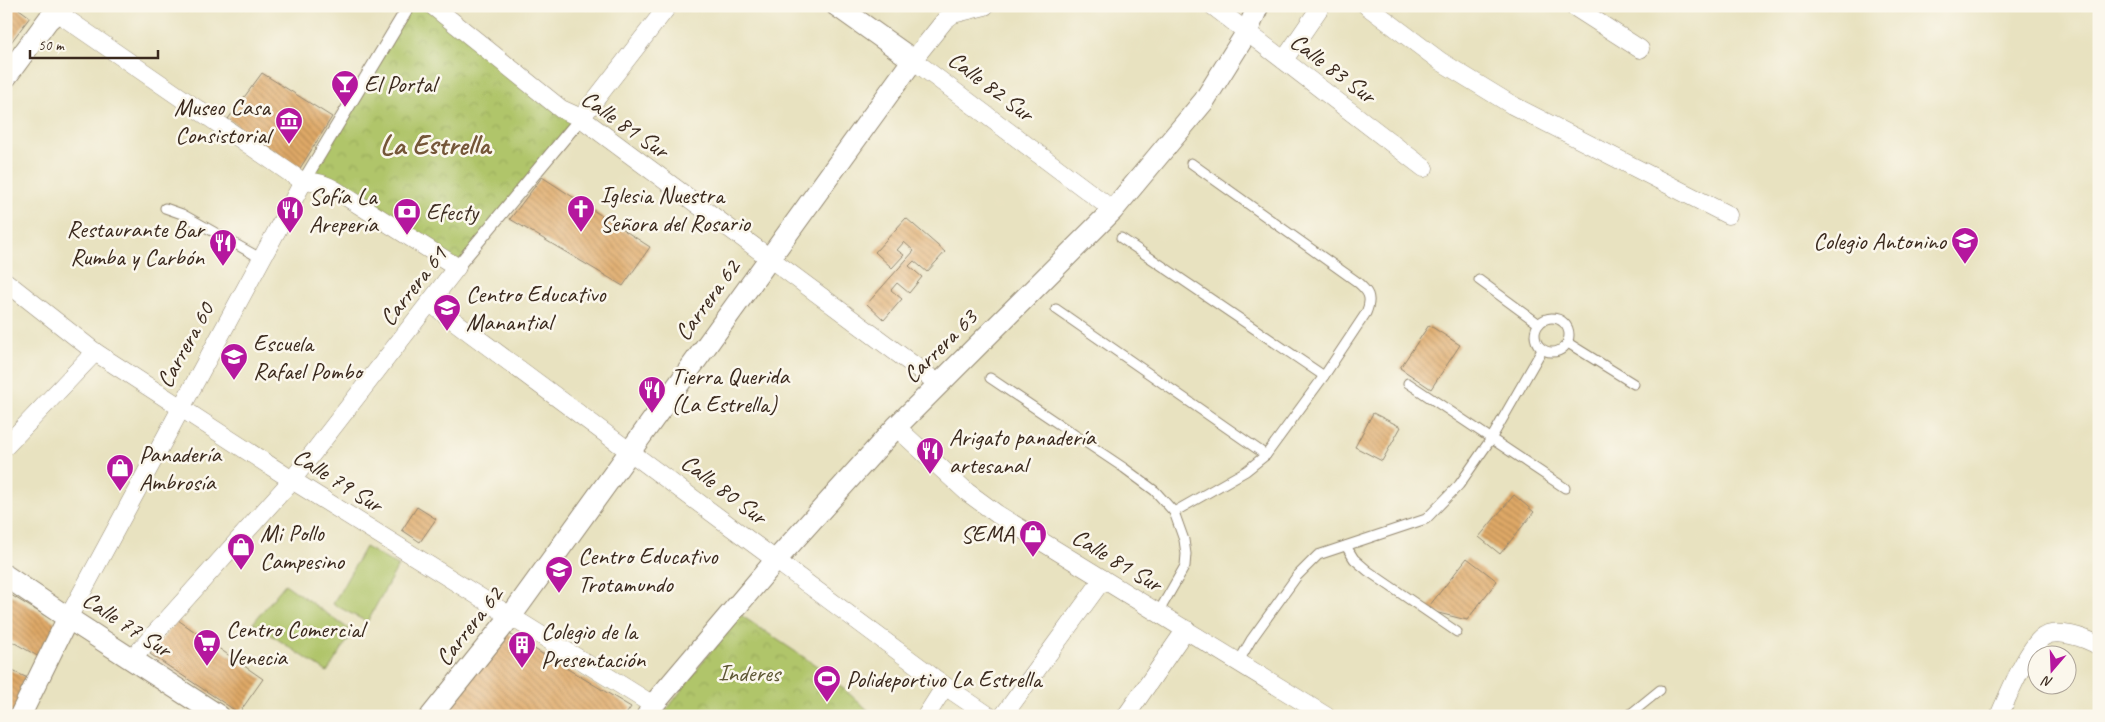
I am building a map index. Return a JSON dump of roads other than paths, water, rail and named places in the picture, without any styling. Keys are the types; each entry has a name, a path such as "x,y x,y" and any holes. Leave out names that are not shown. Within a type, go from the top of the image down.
{"street":[{"name":"Carrera 60","path":"20,716 68,618 303,182 410,6"},
{"name":"Calle 81 Sur","path":"433,6 561,108 581,118 939,384"},
{"name":"Carrera 61","path":"132,659 292,480 457,267 581,118 668,6"},
{"name":"Calle 82 Sur","path":"837,6 913,60 1113,210"},
{"name":"Carrera 62","path":"431,716 511,616 769,258 944,20 953,14 985,6"},
{"name":"Calle 83 Sur","path":"1213,6 1424,168"},
{"name":"Carrera 63","path":"650,710 776,560 896,427 1113,210 1204,101 1247,32 1258,6"},
{"path":"1284,60 1321,6"},
{"path":"1367,6 1440,61 1512,105 1728,216"},
{"path":"1573,6 1640,49"},
{"path":"6,77 57,9 303,182 314,181 331,187 457,267"},
{"name":"Calle 79 Sur","path":"6,282 95,352 292,480 511,616 650,710"},
{"name":"Calle 80 Sur","path":"430,303 945,686 989,716"},
{"path":"6,446 95,352"},
{"name":"Calle 81 Sur","path":"896,427 967,492 1019,528 1326,716"},
{"name":"Calle 77 Sur","path":"6,576 219,716"},
{"path":"1004,716 1103,579"},
{"path":"1126,716 1186,630"},
{"path":"1999,716 2031,650 2042,637 2055,633 2097,642"},
{"path":"926,716 945,686"}],"lane":[{"path":"1174,512 1246,471 1266,455 1324,376 1366,313 1370,303 1366,290 1191,163"},
{"path":"165,208 182,214 262,259"},
{"path":"1122,238 1324,376"},
{"path":"1479,280 1539,324"},
{"path":"1056,309 1266,455"},
{"path":"1550,318 1562,321 1569,331 1568,343 1564,349 1557,352 1542,350 1535,338 1539,324 1550,318"},
{"path":"1568,343 1634,384"},
{"path":"1238,662 1251,640 1297,576 1318,555 1426,519 1459,485 1491,438 1542,350"},
{"path":"990,378 1124,468 1155,491 1174,512 1184,540 1185,566 1158,613"},
{"path":"1408,383 1565,488"},
{"path":"1346,546 1354,559 1368,571 1457,632"},
{"path":"1628,716 1660,690"}],"place":[{"name":"El Portal","path":"345,108"},
{"name":"Museo Casa Consistorial","path":"289,145"},
{"name":"Iglesia Nuestra Señora del Rosario","path":"581,233"},
{"name":"Sofía La Arepería","path":"290,234"},
{"name":"Efecty","path":"407,236"},
{"name":"Colegio Antonino","path":"1965,265"},
{"name":"Restaurante Bar Rumba y Carbón","path":"223,267"},
{"name":"Centro Educativo Manantial","path":"447,332"},
{"name":"Escuela Rafael Pombo","path":"234,381"},
{"name":"Tierra Querida (La Estrella)","path":"652,414"},
{"name":"Arigato panadería artesanal","path":"930,475"},
{"name":"Panadería Ambrosía","path":"120,492"},
{"name":"SEMA","path":"1033,558"},
{"name":"Mi Pollo Campesino","path":"241,571"},
{"name":"Centro Educativo Trotamundo","path":"559,594"},
{"name":"Centro Comercial Venecia","path":"207,667"},
{"name":"Colegio de la Presentación","path":"522,669"},
{"name":"Polideportivo La Estrella","path":"827,703"}],"district":[{"name":"La Estrella","path":"435,144"}],"park label":[{"name":"Inderes","path":"749,673"}]}
